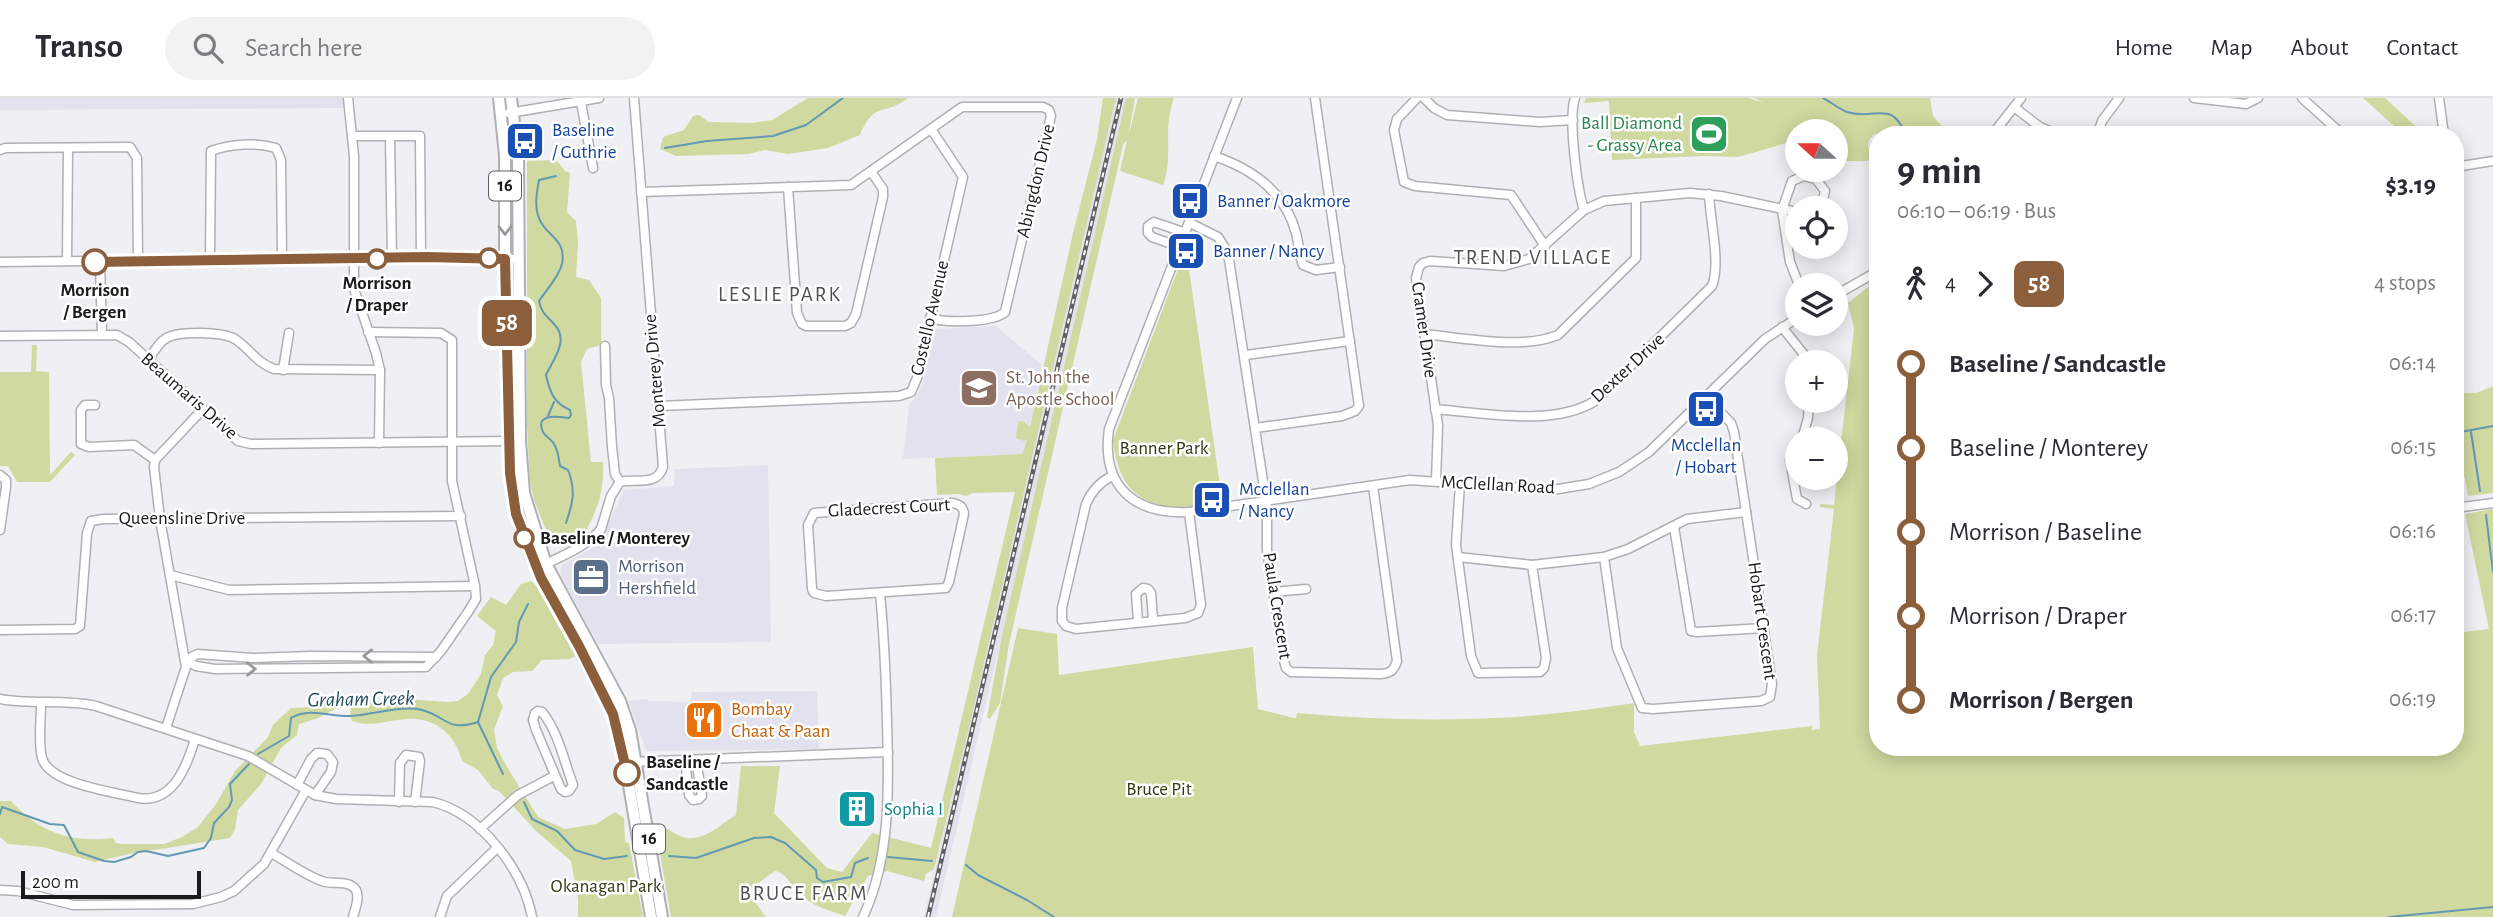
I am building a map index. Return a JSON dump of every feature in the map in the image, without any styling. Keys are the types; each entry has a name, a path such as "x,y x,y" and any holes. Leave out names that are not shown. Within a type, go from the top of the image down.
{"main road":[{"name":"16","path":"499,98 505,155 510,473 516,514 541,566 620,701 630,730 631,762 651,917"},
{"name":"16","path":"512,98 518,155 521,472 541,566"},
{"name":"16","path":"631,762 662,917"}],"street":[{"path":"348,98 352,136 356,295 380,370 379,443"},
{"path":"501,113 599,98"},
{"name":"Monterey Drive","path":"620,482 648,481 655,478 661,473 663,463 634,98"},
{"path":"1189,512 1202,605 1198,613 1192,617 1076,629 1066,626 1062,619 1062,608 1086,504 1103,481 1112,476 1106,448 1114,410 1190,223 1237,98"},
{"path":"1255,428 1342,416 1355,411 1359,406 1315,98"},
{"path":"1417,98 1397,119 1394,130 1404,182 1415,186 1511,195 1545,246"},
{"path":"1424,98 1433,108 1447,115 1541,122 1573,120"},
{"path":"1575,98 1573,120 1577,173 1584,210"},
{"path":"1999,126 2021,98"},
{"path":"2100,126 2119,98"},
{"path":"2194,98 2246,104 2258,98"},
{"path":"2302,98 2333,126"},
{"path":"2438,98 2443,126"},
{"path":"582,102 593,167"},
{"name":"Abingdon Drive","path":"641,192 851,185 872,173 962,107 1043,107 1049,110 1051,116 1005,312 993,319 946,320 930,317"},
{"path":"2014,107 2039,126"},
{"name":"Costello Avenue","path":"659,406 911,392 917,378 963,177 931,129"},
{"path":"352,136 420,136 421,258"},
{"path":"390,137 392,258"},
{"path":"210,260 211,151 224,146 264,145 275,148 281,160 282,259"},
{"path":"0,150 130,147 135,151 138,158 138,261"},
{"path":"67,261 68,148"},
{"path":"1214,156 1233,162 1258,176 1278,196 1292,221 1303,265 1316,270 1340,267"},
{"path":"2464,166 2493,161"},
{"path":"788,187 797,313 802,324 806,326 845,326 851,323 856,314 883,197 883,189 872,173"},
{"path":"1787,196 1792,181 1804,176 1816,178 1825,191 1824,196"},
{"name":"Cramer Drive","path":"1436,481 1438,451 1435,409 1416,278 1423,263 1437,260 1514,265 1529,259 1584,210 1604,201 1690,193 1709,194 1785,210"},
{"name":"Dexter Drive","path":"1435,409 1540,417 1566,414 1595,401 1712,286 1716,257 1709,194"},
{"path":"1424,334 1517,342 1549,339 1558,335 1636,257 1636,198"},
{"path":"1785,201 1782,210 1786,220 1790,262 1794,273"},
{"path":"1180,247 1152,237 1148,233 1148,226 1154,222 1186,233"},
{"name":"Paula Crescent","path":"1190,223 1218,237 1228,253 1266,500 1267,550 1283,657 1286,668 1291,672 1381,674 1394,669 1397,661 1373,486"},
{"path":"0,262 519,259"},
{"path":"100,262 102,335"},
{"path":"1848,288 1869,276"},
{"name":"McClellan Road","path":"1112,476 1126,495 1141,506 1172,513 1410,480 1552,490 1589,484 1608,478 1649,452 1765,339 1785,325"},
{"path":"1782,327 1800,350"},
{"path":"282,370 289,332"},
{"path":"185,660 197,666 215,669 426,667 436,657 475,599 475,586 452,481 452,340 441,333 368,332"},
{"path":"148,360 167,338 180,334 224,334 236,340 261,364 282,370 380,370"},
{"name":"Beaumaris Drive","path":"0,336 117,335 238,442 509,441"},
{"path":"1245,355 1350,341"},
{"path":"541,566 579,547 598,533 614,488 620,482 615,474 612,447 605,346"},
{"name":"Hobart Crescent","path":"1604,557 1617,649 1642,708 1760,701 1770,697 1772,684 1734,432 1731,423 1706,397"},
{"path":"95,405 85,405 81,410 81,444 89,447 134,446 155,460"},
{"path":"166,728 186,667 154,481 155,460 202,410"},
{"path":"0,475 6,480 6,487 0,530"},
{"path":"1460,484 1455,545 1471,656 1478,673 1540,672 1544,668 1546,659 1532,565"},
{"path":"1795,490 1797,499 1806,504"},
{"path":"2464,507 2493,503"},
{"name":"Gladecrest Court","path":"960,504 964,514 946,587 880,593 826,596 814,593 811,589 808,525 811,516 820,511 960,504"},
{"path":"1458,557 1532,565 1604,557 1628,549 1688,519 1746,512"},
{"name":"Queensline Drive","path":"0,630 75,629 80,626 87,533 91,521 461,516"},
{"path":"1674,527 1691,631 1764,628"},
{"path":"170,575 229,590 475,586"},
{"path":"1138,621 1136,594 1143,588 1151,593 1153,620"},
{"path":"1274,592 1306,589"},
{"path":"863,917 873,896 889,808 886,664 880,593"},
{"path":"185,660 198,654 253,658 436,657"},
{"path":"309,668 310,656"},
{"path":"0,699 41,704 82,703 166,728 248,756 315,795 336,799 445,805 480,829 511,863 524,888 532,917"},
{"path":"41,704 41,757 48,770 60,778 138,798 151,800 164,794 187,766 195,739"},
{"path":"538,712 547,717 553,730 573,785 572,789 565,792 554,776 533,720 538,712"},
{"path":"631,762 888,752"},
{"path":"297,785 311,759 317,753 327,754 332,762 331,772 315,795"},
{"path":"399,802 400,763 406,755 414,755 419,757 420,761 415,802"},
{"path":"685,760 689,796 693,800 702,796 696,760"},
{"path":"480,829 518,795 554,776"},
{"path":"0,890 18,891 73,905 194,904 234,891 254,874 271,853 306,790"},
{"path":"440,917 447,896 497,848"},
{"path":"271,853 324,882 340,882 353,886 358,899 354,917"}],"shaded area":[{"path":"0,98 343,98 344,108 0,110"},
{"path":"1116,98 1126,98 936,917 924,917"},
{"name":"St. John the Apostle School","path":"996,326 1042,365 1025,454 903,459 909,405 918,394 923,381 936,329"},
{"path":"768,465 771,642 598,644 560,570 562,565 598,545 624,490 674,486 675,469"},
{"path":"817,691 819,749 646,751 629,701 647,699 690,702 692,692"}],"green space":[{"path":"808,98 908,98 875,113 860,135 828,148 788,154 765,150 748,154 676,156 660,149 663,137 684,130 693,116 699,115 709,122 752,123 772,120"},
{"path":"1103,98 1116,98 934,869 926,874 924,881 887,871 868,876 845,916 809,901 786,877 775,871 750,889 750,895 766,917 671,917 657,836 660,826 680,836 695,838 709,833 736,815 741,766 780,766 774,813 827,868 842,872 872,833 931,848 1015,492 973,493 966,496 937,495 935,458 1023,454 1027,439 1024,441 1016,438 1018,422 1023,421 1030,427 1097,139"},
{"path":"1126,98 1135,98 1128,137 1138,98 1174,98 1169,121 1166,174 1163,185 1120,171 1127,140 1123,145 1009,644 1000,703 990,719 987,717 1002,635"},
{"path":"1586,98 1749,98 1764,103 1754,98 1930,98 1933,116 1942,126 1869,126 1868,161 1848,161 1848,119 1785,119 1785,143 1738,157 1612,160 1609,101 1584,103"},
{"path":"2363,98 2385,98 2415,126 2394,126"},
{"path":"556,160 570,173 567,212 576,221 576,277 589,280 601,298 601,345 587,349 581,362 591,462 603,462 603,472 600,498 586,530 563,538 549,538 530,482 527,425 527,161"},
{"name":"Banner Park","path":"1186,248 1222,500 1173,508 1147,501 1129,486 1118,466 1113,440"},
{"name":"Bruce Pit","path":"1869,286 1869,756 2464,756 2464,632 2489,629 2465,514 2493,509 2493,917 952,917 1018,628 1057,634 1059,675 1253,647 1258,709 1294,718 1297,713 1396,719 1496,718 1634,703 1634,732 1640,746 1813,726 1811,730 1820,729 1817,656 1834,509 1820,507 1820,504 1834,505 1836,490 1848,490 1848,427 1843,427 1844,413 1848,413 1848,381 1854,328 1848,303"},
{"path":"32,345 37,345 36,371 49,372 50,475 71,452 75,455 50,482 17,482 8,466 0,466 0,372 31,372"},
{"path":"2493,386 2493,493 2468,496 2464,476 2464,393 2476,393"},
{"name":"Okanagan Park","path":"531,581 536,585 575,656 570,659 542,660 532,671 513,672 503,678 497,695 503,706 494,730 497,748 538,817 565,829 596,824 615,812 624,818 625,842 629,843 643,917 578,917 578,899 571,861 536,831 499,791 493,789 478,770 462,761 449,735 435,724 406,719 366,724 352,721 350,716 351,705 406,699 458,701 468,694 481,674 485,655 493,645 496,631 477,616 491,597 506,605 521,584"},
{"path":"325,701 343,705 299,724 297,735 281,748 261,784 238,810 235,829 230,838 95,862 43,847 8,844 0,837 0,801 11,801 33,821 70,837 113,838 116,843 122,844 164,844 182,837 198,827 216,804 235,771 268,737 273,725 291,708 313,707"}],"waterway":[{"name":"Graham Creek","path":"665,148 707,141 773,136 806,125 843,98"},
{"path":"1823,98 1847,112 1888,114 1901,126"},
{"name":"Graham Creek","path":"556,176 539,180 536,199 542,224 559,243 563,255 562,264 539,301 543,312 559,330 560,337 559,350 546,375 554,397 570,410 571,415 569,418 549,417 542,421 541,426 544,434 555,446 560,466 568,470 572,484 573,496 566,523"},
{"name":"Graham Creek","path":"548,416 554,402"},
{"path":"2464,431 2493,426"},
{"path":"2471,432 2480,491"},
{"path":"2486,515 2493,572"},
{"name":"Graham Creek","path":"258,754 289,736 291,718 305,713 351,716 414,709 431,713 453,724 467,725 478,722 491,677 516,642 519,622 528,604"},
{"path":"478,722 503,774"},
{"name":"Graham Creek","path":"0,814 2,807 50,824 64,825 78,852 104,861 114,862 146,851 168,856 204,848 211,838 214,823 232,800 230,784 249,764"},
{"path":"524,802 532,819 557,831 575,850 604,859 627,856"},
{"path":"669,856 696,858 754,838 771,837 785,843 816,870 817,878 823,882 851,877 855,863 868,858"},
{"path":"888,857 932,861"},
{"path":"966,865 978,875 1054,917"},
{"path":"2389,917 2493,907"}],"railway":[{"path":"928,917 1121,98"}],"bus line":[{"name":"58","path":"95,262 427,257 505,259 510,473 516,514 541,578 613,714 627,773"}],"place":[{"name":"Ball Diamond - Grassy Area","path":"1709,134"},
{"name":"Baseline / Guthrie","path":"525,141"},
{"name":"Banner / Oakmore","path":"1190,201"},
{"name":"Banner / Nancy","path":"1186,251"},
{"name":"Morrison / Draper","path":"377,259"},
{"name":"Morrison / Bergen","path":"95,262"},
{"name":"St. John the Apostle School","path":"979,388"},
{"name":"Mcclellan / Hobart","path":"1706,409"},
{"name":"Mcclellan / Nancy","path":"1212,500"},
{"name":"Baseline / Monterey","path":"524,538"},
{"name":"Morrison Hershfield","path":"591,577"},
{"name":"Bombay Chaat & Paan","path":"704,720"},
{"name":"Baseline / Sandcastle","path":"627,773"},
{"name":"Sophia I","path":"857,809"}],"district":[{"name":"TREND VILLAGE","path":"1533,257"},
{"name":"LESLIE PARK","path":"780,294"},
{"name":"BRUCE FARM","path":"804,893"}]}
